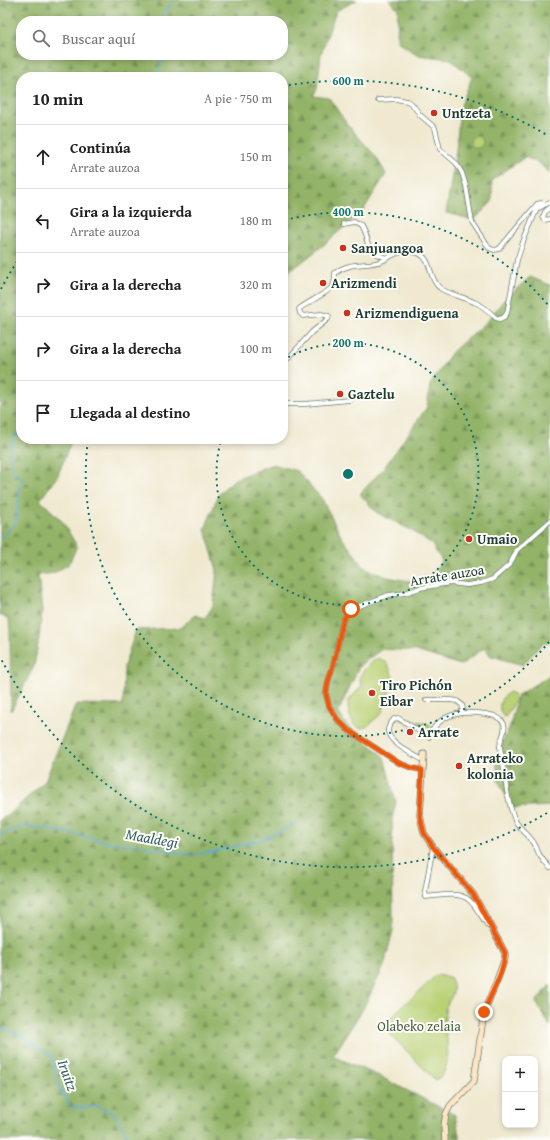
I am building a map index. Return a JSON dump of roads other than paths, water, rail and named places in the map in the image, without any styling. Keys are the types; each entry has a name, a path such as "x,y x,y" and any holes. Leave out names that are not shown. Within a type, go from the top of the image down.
{"street":[{"path":"378,100 396,99 407,101 412,104 420,115 435,128 440,149 456,163 462,173 466,186 472,222 489,248 496,250 499,249 537,204 541,202 544,204"},
{"path":"288,358 312,332 328,319 329,316 321,314 303,316 299,309 330,290 333,286 335,273 341,268 349,265 364,265 381,261 403,252 420,254 426,260 434,281 440,288 476,302 496,318 500,319 504,317 509,307 515,272 523,242 537,209 550,202"},
{"path":"550,207 545,212 543,217 545,220 550,219"},
{"path":"344,224 354,222 361,226 370,251 376,255 387,258"},
{"path":"288,404 350,400"},
{"name":"Arrate auzoa","path":"422,770 399,763 348,730 337,719 329,706 326,694 343,620 351,609 389,595 450,583 467,585 493,579 510,564 517,550 550,521"},
{"path":"426,700 457,701 462,705 462,711"},
{"path":"445,1140 444,1126 446,1114 450,1106 474,1081 484,1012 505,958 505,953 473,894 433,847 424,833 420,816 423,757 408,752 389,736 387,731 394,719 398,718 429,736 439,722 462,711 492,715 500,719 504,724 504,730 500,740 500,749 505,784 513,816 519,827 536,845 542,859 550,868"},
{"path":"433,847 425,891 426,897 454,895 465,898 474,906 487,926 494,932"}],"waterway":[{"path":"162,16 164,12 167,12 172,0"},
{"path":"159,72 161,60"},
{"path":"0,539 15,524 19,489 23,483 21,478 12,470 10,454 13,441 16,436"},
{"name":"Maaldegi","path":"0,835 25,826 65,832 112,843 137,845 192,855 217,851 263,839 297,823"},
{"name":"Iruitz","path":"0,1027 24,1037 51,1056 60,1089 71,1107 85,1108 96,1106 115,1114 130,1140"}],"place":[{"name":"Untzeta","path":"434,113"},
{"name":"Sanjuangoa","path":"343,248"},
{"name":"Arizmendi","path":"323,283"},
{"name":"Arizmendiguena","path":"347,313"},
{"name":"Gaztelu","path":"340,394"},
{"name":"Umaio","path":"469,539"},
{"name":"Tiro Pichón Eibar","path":"372,693"},
{"name":"Arrate","path":"410,732"},
{"name":"Arrateko kolonia","path":"459,766"}],"park label":[{"name":"Olabeko zelaia","path":"419,1026"}]}
